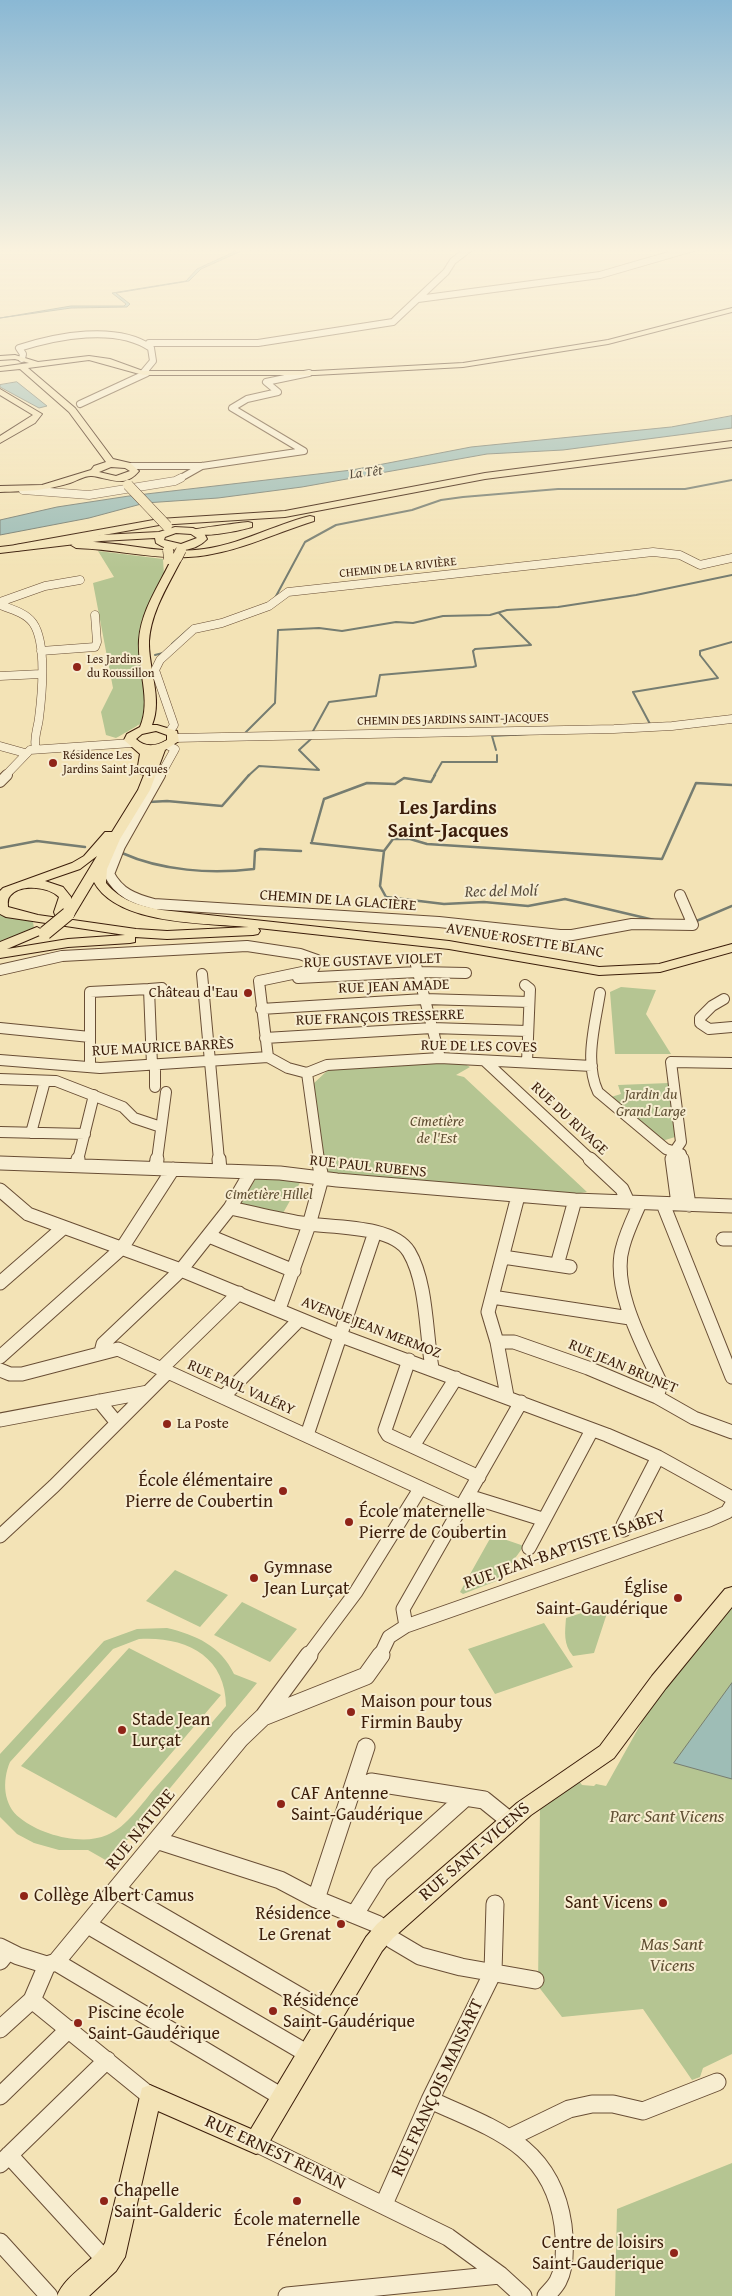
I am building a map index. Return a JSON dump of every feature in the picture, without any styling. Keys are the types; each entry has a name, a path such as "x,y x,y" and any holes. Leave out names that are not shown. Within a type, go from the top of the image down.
{"highway":[{"path":"6,550 178,519 285,514 476,478 732,446"},
{"path":"202,540 335,512 541,473 732,446"},
{"path":"194,531 218,531 465,483 602,462"},
{"path":"6,550 84,545 160,554 191,554 234,545 278,528 335,512"}],"main road":[{"path":"4,355 21,360 30,375 63,400 76,413 106,458 129,467"},
{"path":"0,358 41,362 89,358 107,361 142,374 309,373 480,363 528,355"},
{"path":"3,369 21,360"},
{"path":"3,369 20,372 42,387 69,412 101,458 98,471"},
{"path":"0,391 38,414 32,421 0,440"},
{"path":"0,488 23,490 43,488 98,471 129,467"},
{"path":"126,481 129,467"},
{"path":"98,471 112,478 126,481 169,543"},
{"path":"6,550 114,538 151,538 169,543 202,540 201,535 194,531 180,530 169,543 166,578 148,618 144,632 150,715 145,729 135,742"},
{"path":"150,715 167,738"},
{"path":"145,729 167,738"},
{"path":"135,742 167,738"},
{"path":"167,738 148,784 112,838 101,869 100,883 117,901 136,909 162,914 341,933"},
{"path":"0,953 68,917 112,838 142,778 146,754 135,742"},
{"path":"112,838 88,859 76,866 7,891 2,897 1,909 11,914 68,917 138,927 243,922"},
{"path":"18,886 41,884 62,891 65,897 68,917"},
{"path":"68,917 152,934 276,930 341,933"},
{"path":"0,947 41,932"},
{"path":"0,953 68,943 218,932"},
{"name":"AVENUE ROSETTE BLANC","path":"341,933 448,945 583,969 614,971 660,968 732,948"},
{"name":"RUE SANT-VICENS","path":"256,2143 374,1944 384,1931 524,1808 607,1752 659,1682 732,1594"},
{"path":"70,2296 107,2262 118,2241 150,2096"},
{"name":"RUE ERNEST RENAN","path":"150,2096 256,2143"}],"street":[{"path":"20,355 21,360"},
{"path":"80,404 142,374 154,357 153,355"},
{"path":"129,467 202,466 304,451 232,408 248,399 278,392 266,382 309,373"},
{"path":"23,490 79,495 176,481 202,466"},
{"path":"71,479 62,486 66,492 79,495"},
{"name":"CHEMIN DE LA RIVIÈRE","path":"167,738 174,725 155,670 160,660 194,629 222,623 269,606 288,592 648,553 680,555 700,565 732,558"},
{"path":"0,604 45,586 80,580"},
{"path":"0,604 35,624 41,651 39,729 34,742 36,748"},
{"path":"41,651 94,647 97,642 95,615"},
{"path":"0,676 41,674"},
{"name":"CHEMIN DES JARDINS SAINT-JACQUES","path":"167,738 614,729 672,726 732,719"},
{"name":"CHEMIN DE LA GLACIÈRE","path":"167,738 175,749 120,846 110,874 114,886 124,894 138,900 154,904 439,922 572,935 632,924 688,927 693,925 680,895"},
{"path":"0,782 25,753 36,748 107,742 135,742"},
{"path":"0,746 25,753"},
{"path":"0,970 62,956 248,946 257,950 307,953 317,960 314,968 282,979"},
{"path":"414,960 440,1058"},
{"name":"RUE GUSTAVE VIOLET","path":"261,1009 259,976 282,979 418,972 459,974 466,972"},
{"path":"202,974 220,1170"},
{"path":"525,985 530,989 527,1062"},
{"path":"90,1067 90,992 162,988"},
{"path":"149,989 155,1087"},
{"path":"600,993 592,1066 594,1086 598,1092 666,1149 675,1152"},
{"name":"RUE JEAN AMADE","path":"261,1009 424,999 529,1002"},
{"path":"724,1000 712,1006 700,1018 700,1023 708,1029 732,1027"},
{"path":"261,1009 268,1057 288,1068 308,1073 313,1130 322,1178 294,1271 279,1309"},
{"path":"0,1028 90,1037"},
{"name":"RUE FRANÇOIS TRESSERRE","path":"265,1038 432,1028 527,1031"},
{"name":"RUE MAURICE BARRÈS","path":"0,1060 90,1067 154,1065 268,1057"},
{"name":"RUE DE LES COVES","path":"308,1073 327,1066 440,1058 592,1066"},
{"name":"RUE DU RIVAGE","path":"485,1060 622,1189 634,1203"},
{"path":"683,1204 672,1155 681,1142 671,1062 732,1062"},
{"path":"0,1079 56,1081 123,1107 134,1118 161,1127"},
{"path":"31,1133 46,1081"},
{"path":"156,1168 166,1092"},
{"path":"77,1165 94,1095"},
{"path":"0,1132 84,1134"},
{"name":"RUE PAUL RUBENS","path":"0,1163 220,1170 518,1196 634,1203 732,1206"},
{"path":"0,1357 122,1248 173,1169"},
{"path":"101,1352 103,1344 181,1270 230,1208 251,1172"},
{"name":"AVENUE JEAN MERMOZ","path":"0,1190 28,1214 181,1270 341,1336 507,1396 592,1430 658,1457 732,1498"},
{"path":"507,1396 497,1342 488,1312 518,1196"},
{"path":"557,1265 575,1200"},
{"path":"634,1203 622,1247 620,1270 630,1318 660,1384 658,1397"},
{"path":"663,1204 732,1377"},
{"path":"230,1208 309,1225 375,1232 395,1238 408,1249 416,1266 432,1368"},
{"path":"0,1283 63,1228"},
{"path":"308,1435 375,1232"},
{"path":"208,1236 294,1271"},
{"path":"503,1256 570,1267"},
{"path":"0,1536 149,1392 164,1370 238,1293"},
{"path":"492,1297 630,1318"},
{"path":"223,1397 300,1319"},
{"name":"RUE JEAN BRUNET","path":"497,1342 514,1342 531,1347 658,1397 694,1418 732,1432"},
{"name":"RUE PAUL VALÉRY","path":"0,1370 10,1374 22,1374 118,1349 308,1435 420,1489 542,1519"},
{"path":"409,1360 385,1430 388,1435 479,1477"},
{"path":"413,1446 456,1378"},
{"path":"0,1420 149,1392"},
{"path":"99,1401 117,1424"},
{"path":"406,1626 403,1609 521,1402"},
{"path":"529,1548 542,1519 592,1430"},
{"path":"624,1530 623,1525 658,1457"},
{"name":"RUE NATURE","path":"32,2000 52,1964 88,1926 240,1739 263,1717 356,1592 420,1489"},
{"name":"RUE JEAN-BAPTISTE ISABEY","path":"366,1676 377,1667 386,1640 391,1634 406,1626 730,1512"},
{"name":"RUE NATURE","path":"263,1717 366,1676"},
{"path":"316,1899 366,1747"},
{"path":"353,1791 371,1782 484,1800 510,1821"},
{"path":"354,1914 380,1874 466,1797"},
{"path":"159,1841 280,1880 316,1899 377,1924 394,1940 420,1956 461,1967 535,1980"},
{"path":"117,1890 332,2015"},
{"path":"493,1972 495,1904"},
{"path":"88,1926 308,2054"},
{"path":"3,1953 52,1964 282,2097"},
{"name":"RUE FRANÇOIS MANSART","path":"384,2204 430,2100 493,1972"},
{"path":"0,2029 32,2000"},
{"name":"RUE ERNEST RENAN","path":"32,2000 150,2096"},
{"path":"0,2096 69,2029"},
{"path":"107,2060 5,2160 107,2262"},
{"path":"511,2137 569,2109 592,2104 613,2104 643,2111 717,2082"},
{"path":"430,2100 511,2137 541,2164 554,2183 564,2212 564,2238 559,2280 546,2296"},
{"name":"RUE ERNEST RENAN","path":"256,2143 448,2237 500,2275 523,2296"},
{"path":"0,2242 49,2296"},
{"path":"287,2296 500,2275"}],"green space":[{"path":"98,551 163,559 164,575 143,617 139,632 147,719 116,738 106,735 101,712 113,688 93,583 114,577"},
{"path":"0,914 33,922 34,928 0,944"},
{"path":"621,987 656,990 646,1014 671,1054 615,1054 610,992"},
{"name":"Cimetière de l'Est","path":"461,1062 470,1067 456,1075 464,1077 587,1192 574,1194 327,1175 313,1084 328,1070"},
{"name":"Jardin du Grand Large","path":"669,1083 675,1137 662,1141 611,1097 621,1094 618,1085"},
{"name":"Cimetière Hillel","path":"257,1177 283,1180 286,1178 301,1181 282,1215 239,1205"},
{"path":"492,1535 524,1546 499,1580 463,1594 460,1592"},
{"path":"175,1570 228,1595 200,1627 146,1601"},
{"path":"242,1602 297,1629 270,1662 214,1635"},
{"path":"732,1602 732,2054 703,2068 700,2077 692,2080 643,2009 562,2017 538,1986 540,1806 579,1781 582,1785 594,1786 596,1784 606,1786 648,1711"},
{"path":"610,1604 594,1653 573,1656 566,1642 566,1618"},
{"path":"544,1623 573,1667 495,1694 468,1649"},
{"path":"167,1628 198,1638 222,1656 234,1674 257,1683 109,1862 88,1850 59,1850 34,1843 17,1834 0,1817 0,1754 104,1641 137,1629","holes":["139,1639 156,1639 186,1645 199,1652 210,1662 219,1674 224,1688 226,1706 134,1814 107,1835 86,1839 62,1837 50,1834 20,1818 14,1813 7,1800 5,1785 10,1762 113,1649"]},
{"name":"Stade Jean Lurçat","path":"129,1648 221,1695 116,1818 21,1766"},
{"name":"Centre de loisirs Saint-Gauderique","path":"732,2163 732,2296 615,2296 617,2209"}],"water":[{"path":"17,382 47,406 39,408 0,387 0,385"},
{"name":"La Têt","path":"732,416 732,428 563,450 487,454 302,487 218,498 145,503 89,518 0,535 0,520 57,507 129,496 352,470 471,447 671,427"},
{"path":"732,1683 732,1779 674,1763"}],"waterway":[{"path":"275,598 305,542 336,525 412,510 441,500 463,497 558,489 685,489 732,480"},
{"path":"244,734 275,703 278,630 319,628 342,631 396,622 413,623 443,616 490,615 507,610 558,607 636,595 732,575"},
{"path":"312,733 329,702 376,696 380,675 473,667 476,666 473,651 475,649 531,645 499,613"},
{"path":"172,644 190,628"},
{"path":"650,724 633,692 718,678 700,655 700,651 732,642"},
{"path":"155,655 163,653"},
{"path":"496,750 492,736 529,734"},
{"path":"249,775 259,766 319,770 299,750 312,738"},
{"path":"434,776 442,762 497,762 497,755"},
{"path":"149,802 167,801 222,806 249,775"},
{"path":"312,841 324,799 367,783 395,784 404,778 431,782 435,775"},
{"path":"384,851 393,839 410,839 427,844 662,859 696,783 732,785"},
{"name":"Rec del Molí","path":"0,848 37,841 85,847"},
{"name":"Rec del Molí","path":"311,843 384,851"},
{"name":"Rec del Molí","path":"122,853 153,864 187,870 221,871 254,869 255,851 260,849 301,851"},
{"name":"Rec del Molí","path":"384,851 380,886 386,897 444,904 484,902 528,906 565,899 654,920"},
{"name":"Rec del Molí","path":"694,922 732,906"}],"place":[{"name":"Les Jardins du Roussillon","path":"77,667"},
{"name":"Résidence Les Jardins Saint Jacques","path":"53,763"},
{"name":"Château d'Eau","path":"248,993"},
{"name":"La Poste","path":"167,1424"},
{"name":"École élémentaire Pierre de Coubertin","path":"283,1491"},
{"name":"École maternelle Pierre de Coubertin","path":"349,1522"},
{"name":"Gymnase Jean Lurçat","path":"254,1578"},
{"name":"Église Saint-Gaudérique","path":"678,1598"},
{"name":"Maison pour tous Firmin Bauby","path":"351,1712"},
{"name":"Stade Jean Lurçat","path":"122,1730"},
{"name":"CAF Antenne Saint-Gaudérique","path":"281,1804"},
{"name":"Collège Albert Camus","path":"24,1896"},
{"name":"Sant Vicens","path":"663,1903"},
{"name":"Résidence Le Grenat","path":"341,1924"},
{"name":"Résidence Saint-Gaudérique","path":"273,2011"},
{"name":"Piscine école Saint-Gaudérique","path":"78,2023"},
{"name":"Chapelle Saint-Galderic","path":"104,2201"},
{"name":"École maternelle Fénelon","path":"297,2201"},
{"name":"Centre de loisirs Saint-Gauderique","path":"674,2253"}],"district":[{"name":"Les Jardins Saint-Jacques","path":"448,820"}],"park label":[{"name":"Parc Sant Vicens","path":"667,1817"},
{"name":"Mas Sant Vicens","path":"672,1955"}]}
